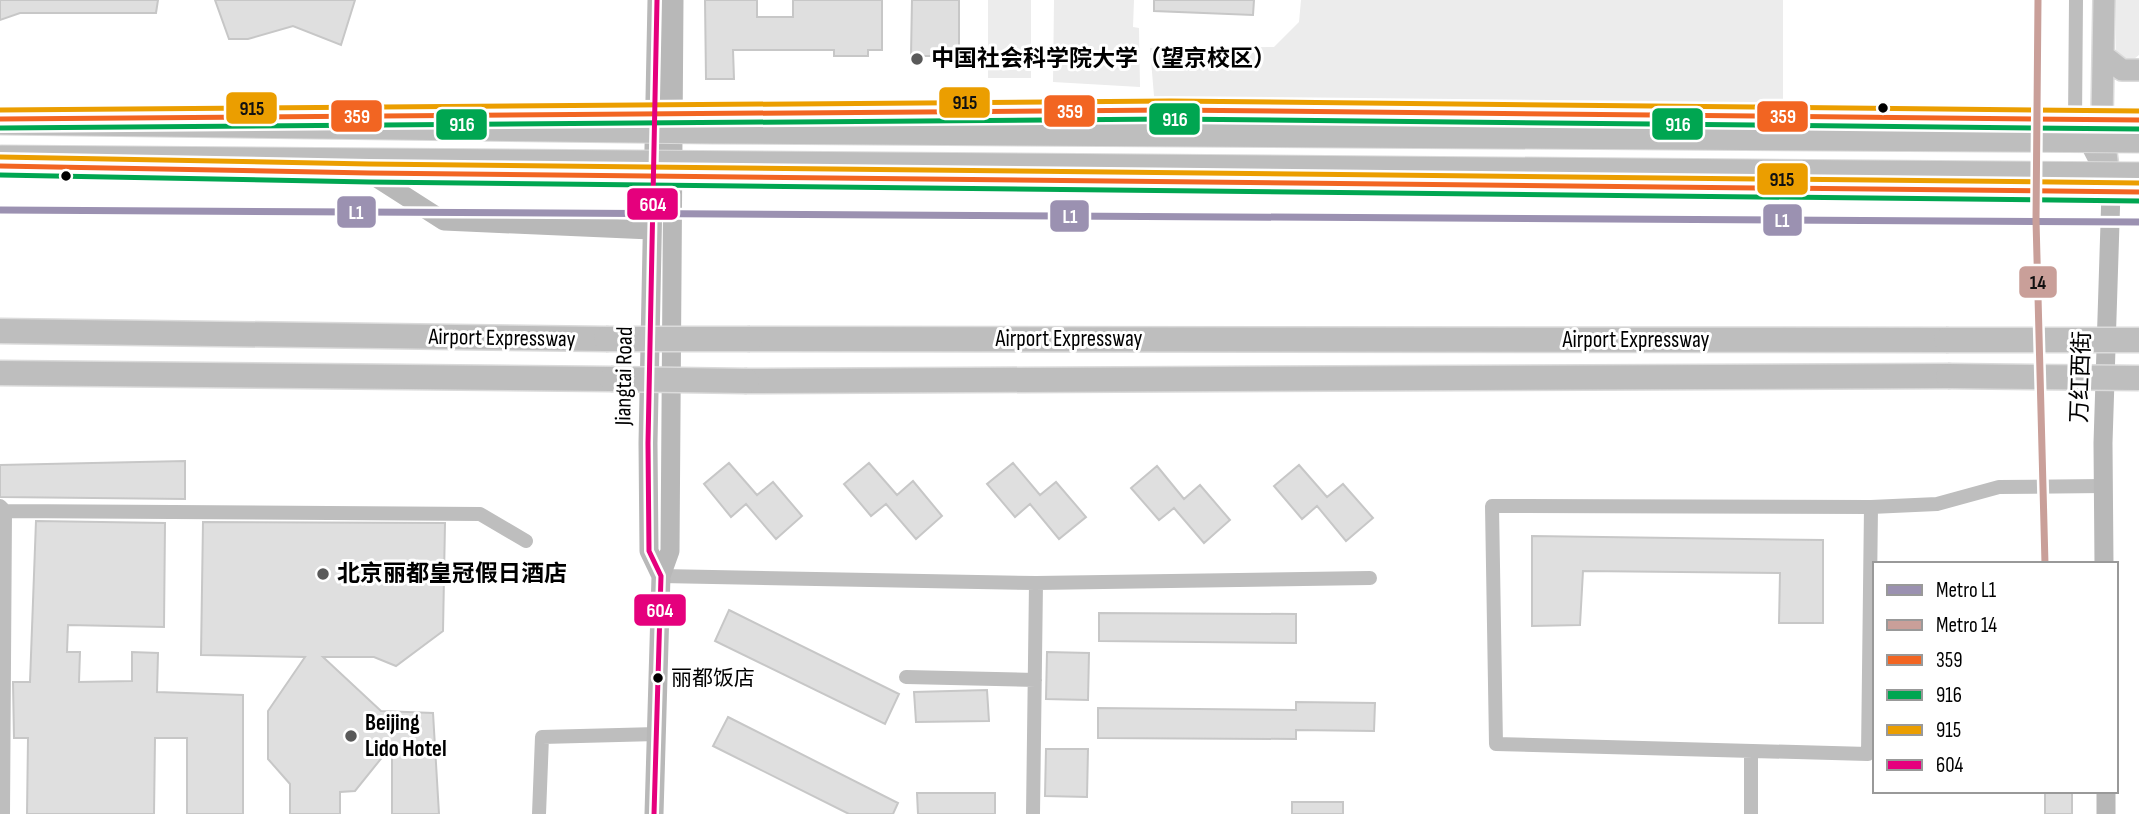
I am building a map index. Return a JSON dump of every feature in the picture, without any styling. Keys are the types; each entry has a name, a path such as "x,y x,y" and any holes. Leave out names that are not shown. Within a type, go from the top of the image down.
{"highway":[{"path":"0,121 711,132 2139,141"},
{"path":"0,157 2139,174"},
{"name":"Airport Expressway","path":"0,331 606,339 2139,340"},
{"name":"Airport Expressway","path":"0,373 747,381 1948,376 2139,378"}],"main road":[{"path":"657,0 663,114"},
{"path":"661,175 663,114 674,0"},
{"path":"2104,0 2102,121 2111,192"},
{"path":"2104,56 2122,70 2139,70"},
{"path":"0,121 1170,110 2139,120"},
{"path":"0,166 369,173 2139,192"},
{"path":"369,173 444,221 651,230"},
{"name":"Jiangtai Road","path":"661,175 651,230 649,551 661,576"},
{"name":"Jiangtai Road","path":"654,814 661,576 670,551 661,175"},
{"name":"万红西街","path":"2104,562 2111,192"},
{"path":"2106,793 2106,814"}],"street":[{"path":"2076,0 2075,121 2111,192"},
{"path":"1871,507 1868,754 1496,744 1492,506 1937,505 1998,488 2104,486"},
{"path":"3,814 2,508 480,514 526,541"},
{"path":"661,576 1036,583 1370,578"},
{"path":"1033,814 1036,583"},
{"path":"906,677 1035,680"},
{"path":"540,814 542,737 657,734"},
{"path":"1751,751 1751,814"}],"shaded area":[{"path":"988,0 1031,0 1031,78 988,78"},
{"path":"1054,0 1134,0 1133,27 1139,28 1140,87 1053,82"},
{"path":"1301,0 1783,0 1783,131 1156,120 1150,48 1274,47 1299,22"},
{"path":"2116,0 2139,0 2139,55 2129,63 2116,52"}],"building":[{"path":"0,0 158,0 156,13 20,13 0,20"},
{"path":"215,0 355,0 341,45 293,26 248,39 229,39"},
{"path":"705,0 757,0 757,17 793,17 793,0 882,0 882,50 868,50 868,56 834,56 834,50 733,50 734,79 706,79"},
{"path":"912,0 959,0 959,56 911,56"},
{"path":"1154,0 1254,0 1253,15 1154,11"},
{"path":"185,461 185,499 0,497 0,465"},
{"path":"729,463 757,495 773,482 802,516 776,539 746,504 731,517 704,484"},
{"path":"869,463 897,495 913,481 942,516 916,539 886,504 871,516 844,484"},
{"path":"1013,463 1040,495 1056,482 1086,517 1059,539 1030,504 1015,517 987,484"},
{"path":"1299,465 1327,497 1343,484 1373,518 1346,541 1317,506 1302,519 1274,486"},
{"path":"1157,466 1184,499 1200,485 1230,520 1204,543 1174,508 1159,520 1131,488"},
{"path":"36,521 165,523 164,627 68,625 67,652 80,652 79,682 132,681 132,652 158,653 157,692 243,695 243,814 187,814 187,738 155,738 154,814 27,814 28,738 14,738 13,682 30,682"},
{"name":"北京丽都皇冠假日酒店","path":"203,522 445,523 443,631 396,666 374,657 323,657 381,711 433,713 439,814 392,814 392,745 355,791 340,792 340,814 290,814 290,784 268,759 268,711 305,657 201,655"},
{"path":"1532,536 1823,540 1823,623 1779,623 1780,573 1583,571 1580,625 1532,626"},
{"path":"729,610 899,694 885,724 715,641"},
{"path":"1099,613 1296,614 1296,643 1099,641"},
{"path":"1047,652 1089,653 1088,700 1046,699"},
{"path":"987,690 989,721 916,722 914,692"},
{"path":"1296,702 1375,703 1374,731 1296,730 1296,739 1098,738 1098,708 1296,710"},
{"path":"728,717 898,803 893,814 849,814 713,746"},
{"path":"1046,749 1088,749 1087,797 1045,796"},
{"path":"917,793 995,793 995,814 918,814"},
{"path":"2045,793 2072,793 2072,814 2045,814"},
{"path":"1292,802 1343,802 1343,814 1292,814"}],"metro line":[{"name":"14","path":"2038,0 2036,220 2045,562"},
{"name":"L1","path":"0,210 2139,222"}],"transit line":[{"name":"604","path":"654,814 661,576 649,551 648,443 657,0"},
{"name":"915","path":"0,110 1170,101 2139,111"},
{"name":"359","path":"0,119 1170,110 2139,120"},
{"name":"916","path":"0,128 1170,119 2139,129"},
{"name":"915","path":"0,157 369,164 2139,183"},
{"name":"359","path":"0,166 369,173 2139,192"},
{"name":"916","path":"0,175 369,182 2139,201"}],"place":[{"name":"中国社会科学院大学（望京校区）","path":"917,59"},
{"name":"北京丽都皇冠假日酒店","path":"323,574"},
{"name":"丽都饭店","path":"658,678"},
{"name":"Beijing Lido Hotel","path":"351,736"}]}
